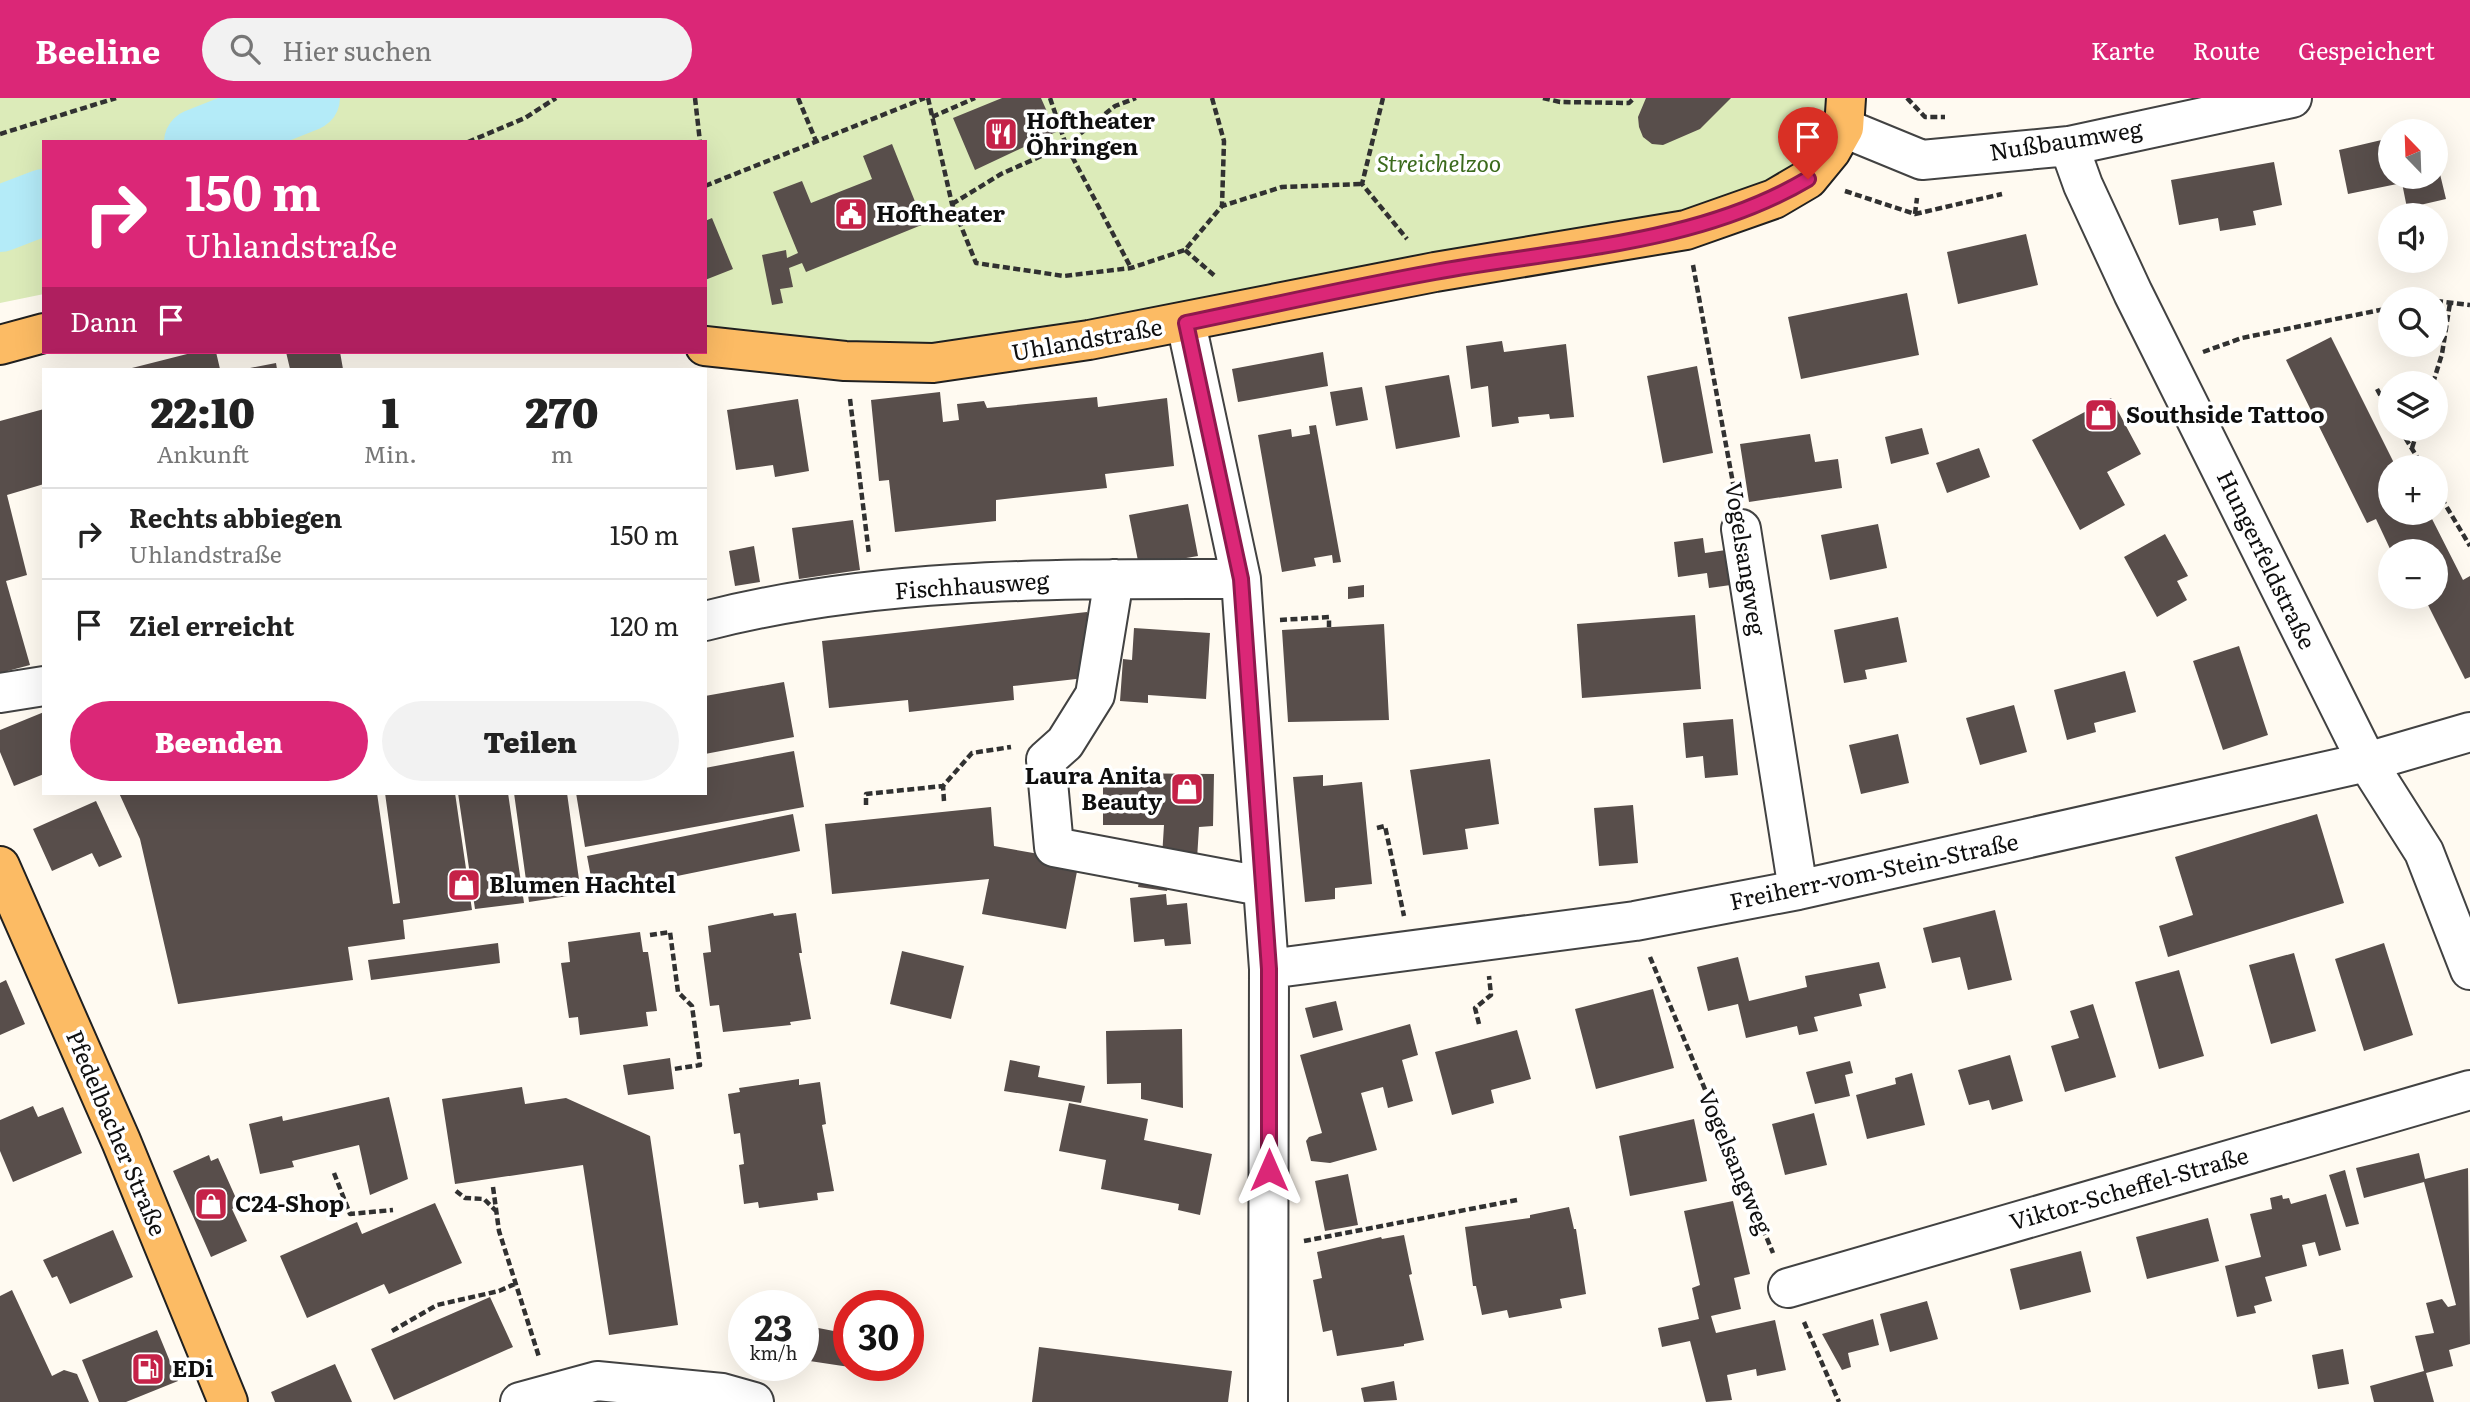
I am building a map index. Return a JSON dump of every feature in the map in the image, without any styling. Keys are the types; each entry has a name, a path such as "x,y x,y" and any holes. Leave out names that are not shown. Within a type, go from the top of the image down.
{"main road":[{"name":"Uhlandstraße","path":"707,346 845,361 933,363 1019,352 1186,323 1434,272 1686,230 1774,199 1808,179 1831,151 1845,113"},
{"path":"0,345 42,334"},
{"name":"Pfedelbacher Straße","path":"0,866 121,1141 228,1402"}],"street":[{"name":"Nußbaumweg","path":"1845,113 1922,160 2069,146 2292,98"},
{"name":"Hungerfeldstraße","path":"2069,146 2083,185 2169,364 2367,762 2424,852 2470,970"},
{"path":"1186,323 1241,579 1269,969 1268,1402"},
{"name":"Vogelsangweg","path":"1741,529 1798,890"},
{"path":"1114,579 1095,695 1065,743 1046,760 1054,847 1261,886"},
{"name":"Fischhausweg","path":"707,620 739,612 873,593 995,580 1241,579"},
{"path":"0,692 42,686"},
{"name":"Freiherr-vom-Stein-Straße","path":"1269,969 1635,921 1798,890 2367,762 2470,732"},
{"name":"Viktor-Scheffel-Straße","path":"1788,1288 2470,1090"},
{"path":"534,1397 597,1381 640,1383 722,1393 754,1402"}],"path":[{"path":"0,134 116,98"},
{"path":"473,140 525,118 556,98"},
{"path":"695,98 700,140"},
{"path":"798,98 816,141"},
{"path":"707,185 926,98 952,204 976,263 1064,275 1131,268 1185,250 1222,206 1282,187 1362,184"},
{"path":"932,117 975,98"},
{"path":"1051,98 1066,145 1131,268"},
{"path":"952,204 1001,174 1066,145 1115,106 1136,98"},
{"path":"1212,98 1224,141 1222,206"},
{"path":"1362,184 1383,98"},
{"path":"1543,98 1560,102 1629,103 1634,98"},
{"path":"1362,184 1434,272"},
{"name":"Vogelsangweg","path":"1686,230 1741,529"},
{"path":"2437,371 2450,303 2470,305"},
{"path":"2169,364 2242,338 2378,310"},
{"path":"845,361 873,593"},
{"path":"2407,441 2416,455"},
{"path":"2412,449 2414,441"},
{"path":"2448,509 2470,546"},
{"path":"1244,623 1329,617 1329,627"},
{"path":"866,806 866,794 943,786 972,753 987,749"},
{"path":"943,786 944,801"},
{"path":"1377,828 1385,827 1411,951"},
{"name":"Vogelsangweg","path":"1635,921 1788,1288 1839,1402"},
{"path":"650,935 670,932 678,992 692,1006 700,1065 674,1069"},
{"path":"1479,1024 1475,1009 1490,995 1482,941"},
{"path":"334,1173 350,1214 393,1210"},
{"path":"493,1188 499,1230 517,1283 534,1397"},
{"path":"456,1191 465,1198 484,1199 497,1211"},
{"path":"1269,1247 1517,1200"},
{"path":"392,1331 438,1305 499,1291 517,1283"}],"green space":[{"name":"Streichelzoo","path":"0,98 1846,98 1774,199 1019,352 707,346 707,140 42,140 42,294 0,303"}],"building":[{"path":"1002,98 1041,98 1056,132 975,170 953,118"},
{"path":"1646,98 1731,98 1700,129 1663,145 1652,144 1643,137 1639,127 1638,117"},
{"path":"2378,141 2378,188 2348,194 2339,150"},
{"name":"Hoftheater","path":"892,144 924,224 806,272 802,263 789,268 793,287 780,289 783,303 772,305 762,255 786,250 787,258 798,253 773,192 802,181 811,203 872,179 863,156"},
{"path":"2274,162 2282,205 2253,211 2256,225 2220,231 2218,218 2179,225 2171,180"},
{"path":"2403,189 2444,189 2446,199 2429,203 2406,203"},
{"path":"712,218 733,269 707,279 707,220"},
{"path":"2026,234 2038,285 1958,304 1947,252"},
{"path":"1907,293 1919,355 1801,379 1788,317"},
{"path":"2331,337 2378,431 2378,441 2383,441 2390,455 2378,455 2378,523 2376,519 2367,523 2286,360"},
{"path":"1502,341 1504,352 1566,344 1574,417 1550,419 1549,414 1518,417 1519,423 1492,427 1488,386 1471,389 1466,346"},
{"path":"1323,352 1328,386 1238,402 1232,369"},
{"path":"187,354 216,354 220,368 132,368"},
{"path":"286,354 340,354 343,368 290,368"},
{"path":"276,363 277,368 250,368"},
{"path":"1697,366 1713,453 1663,463 1647,376"},
{"path":"1449,375 1460,437 1396,449 1385,386"},
{"path":"1362,387 1368,420 1336,426 1330,392"},
{"path":"940,392 943,422 959,420 957,404 984,401 987,408 1097,397 1098,407 1167,398 1174,466 1105,474 1107,488 996,500 996,521 895,532 889,480 879,481 871,400"},
{"path":"2111,398 2141,454 2107,472 2125,505 2080,530 2032,440"},
{"path":"798,399 809,471 775,477 773,465 736,470 727,410"},
{"path":"42,410 42,485 7,495 27,575 6,581 30,665 0,673 0,421"},
{"path":"1316,425 1341,562 1333,563 1332,555 1314,558 1316,566 1282,572 1258,435 1291,429 1292,437 1310,434 1309,426"},
{"path":"1922,428 1929,454 1891,464 1885,437"},
{"path":"1810,434 1815,462 1838,459 1842,488 1749,502 1740,444"},
{"path":"1979,448 1990,477 1947,493 1936,463"},
{"path":"1188,504 1198,556 1139,566 1129,515"},
{"path":"853,520 860,570 799,579 792,528"},
{"path":"1878,524 1887,568 1830,580 1821,535"},
{"path":"2379,525 2435,525 2442,539 2385,539"},
{"path":"2165,534 2188,576 2177,581 2187,600 2157,617 2124,557"},
{"path":"1703,538 1705,553 1733,549 1738,584 1709,588 1707,573 1678,577 1674,542"},
{"path":"754,546 760,582 735,586 729,551"},
{"path":"2448,550 2463,580 2470,576 2470,677 2465,679 2430,609 2448,609"},
{"path":"1364,585 1364,597 1348,599 1348,587"},
{"path":"1087,612 1094,677 1013,686 1014,700 909,712 908,700 829,708 822,641"},
{"path":"1695,615 1701,689 1582,698 1577,624"},
{"path":"1898,617 1907,662 1865,670 1867,679 1844,683 1834,630"},
{"path":"1384,624 1389,720 1288,722 1282,630"},
{"path":"1134,628 1210,633 1206,699 1148,695 1148,703 1120,701 1123,659 1132,660"},
{"path":"2239,646 2268,735 2223,750 2193,661"},
{"path":"2125,671 2136,712 2094,723 2096,732 2067,740 2054,690"},
{"path":"784,682 794,737 707,754 707,696"},
{"path":"2014,705 2027,752 1980,765 1966,718"},
{"path":"42,713 42,775 14,786 0,752 0,730"},
{"path":"1733,719 1738,775 1705,778 1703,756 1686,758 1683,723"},
{"path":"1898,734 1909,783 1861,794 1849,745"},
{"path":"794,751 804,807 585,847 576,795 707,795 707,768"},
{"path":"1490,759 1499,824 1465,829 1468,849 1423,855 1410,770"},
{"path":"1103,773 1214,774 1213,826 1199,827 1197,859 1162,857 1164,825 1103,825"},
{"path":"1323,775 1323,786 1362,782 1372,884 1335,888 1335,899 1305,902 1293,777"},
{"path":"120,795 377,795 393,904 400,903 385,795 455,795 472,910 403,920 405,939 348,947 353,980 178,1004 140,839"},
{"path":"458,795 508,795 524,903 475,909"},
{"path":"514,795 567,795 581,894 529,902"},
{"path":"96,801 122,857 99,867 92,853 52,871 33,829"},
{"path":"1633,805 1638,863 1599,866 1594,808"},
{"path":"991,807 994,846 1079,861 1066,929 982,914 989,879 832,894 825,824"},
{"path":"793,814 800,851 594,893 587,856"},
{"path":"2317,814 2344,903 2168,957 2159,926 2193,915 2175,857"},
{"path":"1141,872 1170,876 1167,891 1138,887"},
{"path":"1166,894 1167,905 1187,903 1191,944 1165,946 1164,939 1134,942 1130,898"},
{"path":"1995,910 2012,980 1968,990 1960,957 1932,963 1923,928"},
{"path":"773,913 774,916 796,913 802,953 799,953 811,1019 790,1022 791,1025 723,1032 719,1005 710,1006 703,953 711,952 708,926"},
{"path":"640,932 643,952 648,952 657,1011 646,1012 648,1026 580,1035 578,1017 569,1018 561,963 570,962 568,942"},
{"path":"498,943 500,963 371,980 368,960"},
{"path":"2384,943 2413,1035 2364,1051 2335,959"},
{"path":"902,951 964,966 951,1019 890,1004"},
{"path":"2294,953 2316,1031 2271,1044 2249,965"},
{"path":"1738,957 1749,1001 1807,987 1805,976 1879,962 1886,988 1859,994 1862,1006 1814,1017 1818,1031 1799,1035 1797,1026 1746,1038 1738,1004 1708,1011 1697,967"},
{"path":"2179,970 2204,1056 2159,1069 2135,982"},
{"path":"6,980 25,1024 0,1035 0,983"},
{"path":"1653,989 1674,1068 1596,1089 1575,1009"},
{"path":"1336,1001 1343,1030 1313,1038 1305,1008"},
{"path":"2093,1004 2116,1077 2065,1092 2051,1046 2079,1038 2070,1011"},
{"path":"1410,1024 1418,1055 1402,1060 1413,1101 1388,1108 1383,1087 1361,1093 1377,1150 1330,1163 1311,1161 1306,1141 1309,1137 1322,1133 1300,1055"},
{"path":"1182,1029 1183,1108 1141,1099 1141,1083 1107,1084 1106,1031"},
{"path":"1517,1030 1531,1079 1491,1090 1494,1103 1452,1115 1435,1052"},
{"path":"2010,1055 2023,1101 1992,1110 1989,1100 1969,1105 1958,1070"},
{"path":"670,1058 674,1089 628,1095 623,1065"},
{"path":"1010,1060 1040,1066 1038,1077 1085,1086 1081,1103 1004,1091"},
{"path":"1850,1061 1853,1073 1845,1075 1850,1096 1815,1104 1806,1072"},
{"path":"1912,1073 1925,1125 1867,1139 1856,1095 1896,1084 1895,1078"},
{"path":"799,1079 799,1085 820,1082 826,1124 822,1125 834,1191 817,1193 818,1200 759,1208 758,1202 744,1204 739,1165 744,1164 740,1133 734,1134 728,1094 740,1092 739,1088"},
{"path":"522,1087 525,1104 566,1098 650,1136 678,1325 609,1335 583,1165 455,1184 442,1099"},
{"path":"389,1097 408,1179 370,1195 359,1145 292,1161 294,1167 260,1174 249,1124 282,1116 283,1121"},
{"path":"1069,1103 1148,1119 1144,1140 1212,1154 1200,1215 1178,1210 1179,1204 1101,1189 1106,1160 1059,1151"},
{"path":"33,1106 38,1117 63,1107 82,1153 13,1182 0,1151 0,1120"},
{"path":"1814,1113 1827,1165 1785,1175 1772,1124"},
{"path":"1694,1119 1707,1181 1630,1196 1619,1136"},
{"path":"2419,1153 2425,1179 2468,1168 2470,1344 2449,1350 2453,1366 2426,1373 2434,1402 2374,1402 2370,1386 2424,1371 2415,1336 2434,1333 2426,1303 2442,1299 2448,1307 2456,1305 2424,1182 2364,1198 2356,1168"},
{"path":"209,1155 211,1161 218,1158 235,1196 238,1206 232,1209 247,1241 211,1257 173,1171"},
{"path":"2345,1170 2359,1224 2346,1227 2329,1175"},
{"path":"1348,1174 1358,1225 1325,1231 1315,1181"},
{"path":"2326,1194 2341,1250 2319,1256 2315,1242 2302,1245 2307,1266 2265,1277 2272,1301 2254,1306 2256,1313 2237,1317 2225,1266 2261,1257 2250,1214 2272,1209 2270,1198 2282,1195 2283,1199 2289,1198 2291,1204"},
{"path":"1733,1201 1750,1274 1734,1278 1741,1309 1711,1316 1716,1333 1775,1320 1786,1370 1757,1376 1756,1369 1727,1375 1732,1400 1706,1402 1690,1341 1662,1347 1658,1328 1699,1319 1692,1288 1700,1285 1684,1211"},
{"path":"435,1203 462,1263 389,1294 384,1284 307,1318 280,1256 357,1222 362,1234"},
{"path":"1569,1207 1576,1229 1586,1294 1560,1299 1562,1308 1509,1318 1507,1310 1482,1315 1476,1286 1473,1286 1465,1227 1530,1218 1530,1215"},
{"path":"2208,1218 2219,1261 2147,1279 2136,1237"},
{"path":"113,1230 133,1277 70,1304 57,1276 52,1278 43,1260"},
{"path":"1404,1235 1412,1274 1409,1275 1424,1340 1404,1346 1337,1356 1332,1330 1323,1332 1313,1280 1322,1278 1317,1252 1381,1237"},
{"path":"2081,1251 2091,1292 2020,1310 2010,1269"},
{"path":"12,1290 52,1376 64,1370 77,1374 89,1402 0,1402 0,1296"},
{"path":"490,1297 513,1347 394,1400 371,1349"},
{"path":"1927,1301 1938,1339 1890,1352 1880,1314"},
{"path":"1873,1319 1879,1345 1848,1353 1851,1367 1842,1370 1822,1334"},
{"path":"819,1328 833,1331 833,1365 819,1362"},
{"path":"157,1330 178,1381 126,1402 99,1402 82,1360"},
{"path":"1039,1347 1232,1371 1228,1402 1032,1402"},
{"path":"2343,1349 2349,1384 2318,1389 2312,1355"},
{"path":"335,1364 352,1402 275,1402 271,1392"},
{"path":"1394,1381 1397,1400 1364,1402 1361,1388"}],"waterway":[{"path":"202,140 307,98"},
{"path":"0,219 42,203"}],"place":[{"name":"Hoftheater Öhringen","path":"1001,134"},
{"name":"Hoftheater","path":"851,214"},
{"name":"Southside Tattoo","path":"2101,415"},
{"name":"Laura Anita Beauty","path":"1187,789"},
{"name":"Blumen Hachtel","path":"464,885"},
{"name":"C24-Shop","path":"211,1204"},
{"name":"EDi","path":"148,1369"}],"route":[{"path":"1269,1170 1269,969 1241,579 1186,323 1434,272 1686,230 1774,199 1808,179"}]}
